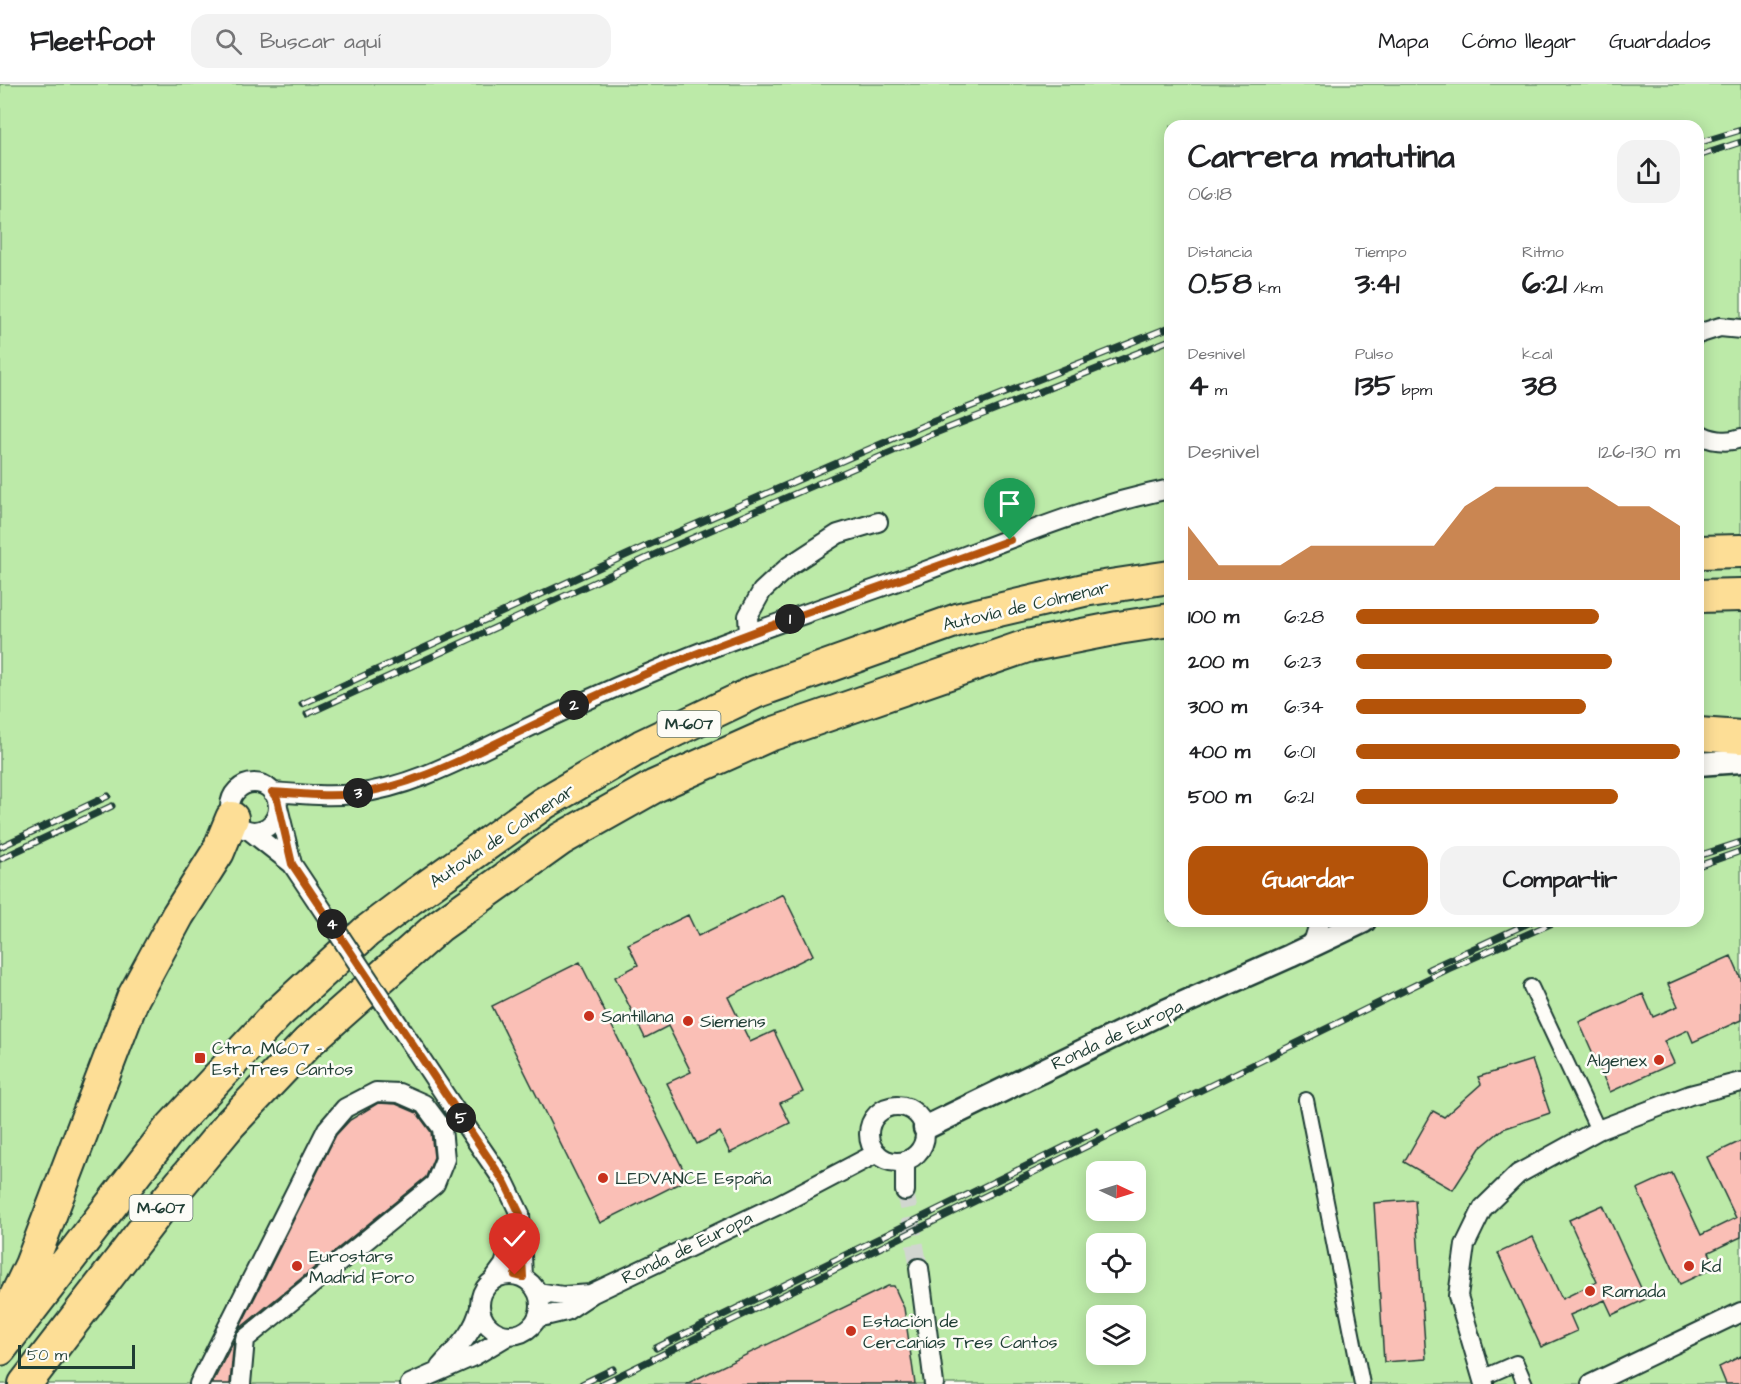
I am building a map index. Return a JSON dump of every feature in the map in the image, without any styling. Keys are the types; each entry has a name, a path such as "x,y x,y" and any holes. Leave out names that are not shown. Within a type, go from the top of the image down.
{"highway":[{"path":"1704,552 1741,550"},
{"name":"Autovía de Colmenar","path":"0,1349 168,1131 277,1014 366,933 544,803 642,746 755,692 960,619 1084,590 1164,578"},
{"path":"1704,596 1741,595"},
{"name":"Autovía de Colmenar","path":"25,1384 162,1206 230,1124 308,1042 440,926 561,839 655,786 769,735 1027,646 1164,621"},
{"path":"960,668 1028,659 1118,642 1164,640"},
{"path":"1704,734 1741,737"},
{"path":"0,1323 11,1307 31,1265 133,998 178,915 218,852 241,824"}],"street":[{"path":"1704,332 1720,327 1741,329"},
{"path":"1704,437 1731,442 1741,438"},
{"path":"275,799 309,795 354,794 398,785 446,767 578,704 749,634 865,594 1082,513 1164,490"},
{"path":"749,634 748,616 762,591 789,566 837,534 878,522"},
{"path":"1704,764 1741,761"},
{"path":"292,864 275,799 265,786 257,783 240,788 230,803 241,824 292,864 505,1183 520,1214 523,1277"},
{"path":"241,824 266,828 272,823 275,799"},
{"path":"1312,946 1318,927"},
{"name":"Ronda de Europa","path":"925,1128 1162,1012 1312,946 1336,927"},
{"path":"1531,987 1598,1130"},
{"path":"1525,1384 1516,1363 1483,1381 1458,1296 1465,1245 1484,1208 1518,1174 1598,1130 1690,1095 1741,1082"},
{"path":"199,1384 327,1129 345,1108 376,1092 399,1093 424,1104 442,1128 445,1159 435,1184 245,1339 241,1384"},
{"path":"1306,1100 1362,1384"},
{"path":"888,1107 907,1107 921,1119 925,1128 923,1144 913,1157 905,1161 890,1161 877,1153 869,1137 873,1119 888,1107"},
{"name":"Ronda de Europa","path":"537,1318 566,1311 593,1293 780,1204 877,1153"},
{"path":"905,1161 905,1191"},
{"path":"436,1371 465,1340 477,1321 485,1287 504,1265 520,1214"},
{"path":"919,1268 934,1384"},
{"path":"410,1384 474,1356 509,1335 525,1330 537,1318 540,1301 537,1292 523,1277 507,1275 493,1280"},
{"name":"Ronda de Europa","path":"537,1292 563,1296 593,1293"},
{"path":"480,1307 486,1323 493,1329 509,1335"},
{"path":"1591,1384 1741,1312"}],"green space":[{"path":"0,84 1741,84 1741,1384 0,1384"}],"building":[{"name":"Siemens","path":"783,894 813,955 728,997 750,1042 774,1031 803,1092 780,1103 790,1123 730,1153 720,1132 697,1144 667,1083 691,1072 668,1026 645,1038 615,977 638,965 628,944 688,915 698,936"},
{"path":"1731,956 1741,979 1741,1020 1693,1042 1688,1030 1664,1041 1674,1063 1610,1092 1579,1022 1643,994 1653,1017 1678,1006 1668,984"},
{"path":"580,962 688,1179 600,1223 492,1006"},
{"path":"1532,1060 1550,1113 1503,1129 1480,1148 1453,1190 1404,1162 1433,1111 1444,1117 1481,1084 1478,1077"},
{"name":"Eurostars Madrid Foro","path":"378,1103 396,1104 417,1113 431,1132 434,1157 426,1177 239,1329 336,1135 350,1120"},
{"path":"1741,1141 1741,1237 1709,1252 1716,1267 1680,1284 1637,1189 1672,1173 1701,1235 1736,1218 1707,1157"},
{"path":"1415,1200 1426,1359 1384,1362 1374,1203"},
{"path":"1603,1205 1646,1299 1612,1315 1605,1300 1570,1315 1577,1331 1541,1347 1498,1253 1533,1237 1562,1299 1597,1282 1569,1220"},
{"name":"Estación de Cercanías Tres Cantos","path":"888,1286 894,1286 904,1308 915,1384 686,1384"},
{"path":"234,1340 230,1384 212,1384"},
{"path":"1741,1356 1741,1384 1726,1384 1719,1367"}],"tunnel":[{"path":"905,1191 919,1268"}],"railway":[{"path":"1704,141 1741,130"},
{"path":"1704,154 1741,142"},
{"path":"302,704 655,542 927,424 1164,329"},
{"path":"307,714 658,553 928,436 1164,342"},
{"path":"0,847 108,796"},
{"path":"0,859 112,806"},
{"path":"1704,854 1741,842"},
{"path":"1704,864 1741,851"},
{"path":"1429,969 1520,927"},
{"path":"602,1384 1448,969 1543,927"},
{"path":"656,1348 1097,1131"},
{"path":"582,1384 613,1369"}],"place":[{"name":"Santillana","path":"589,1016"},
{"name":"Siemens","path":"688,1021"},
{"name":"Ctra. M607 - Est. Tres Cantos","path":"200,1058"},
{"name":"Algenex","path":"1659,1060"},
{"name":"LEDVANCE España","path":"603,1178"},
{"name":"Eurostars Madrid Foro","path":"297,1266"},
{"name":"Kd","path":"1689,1266"},
{"name":"Ramada","path":"1590,1291"},
{"name":"Estación de Cercanías Tres Cantos","path":"851,1331"}],"route":[{"path":"515,1275 523,1277 520,1214 505,1183 292,864 277,799 272,792 309,795 354,794 398,785 446,767 658,669 1010,540"}]}
